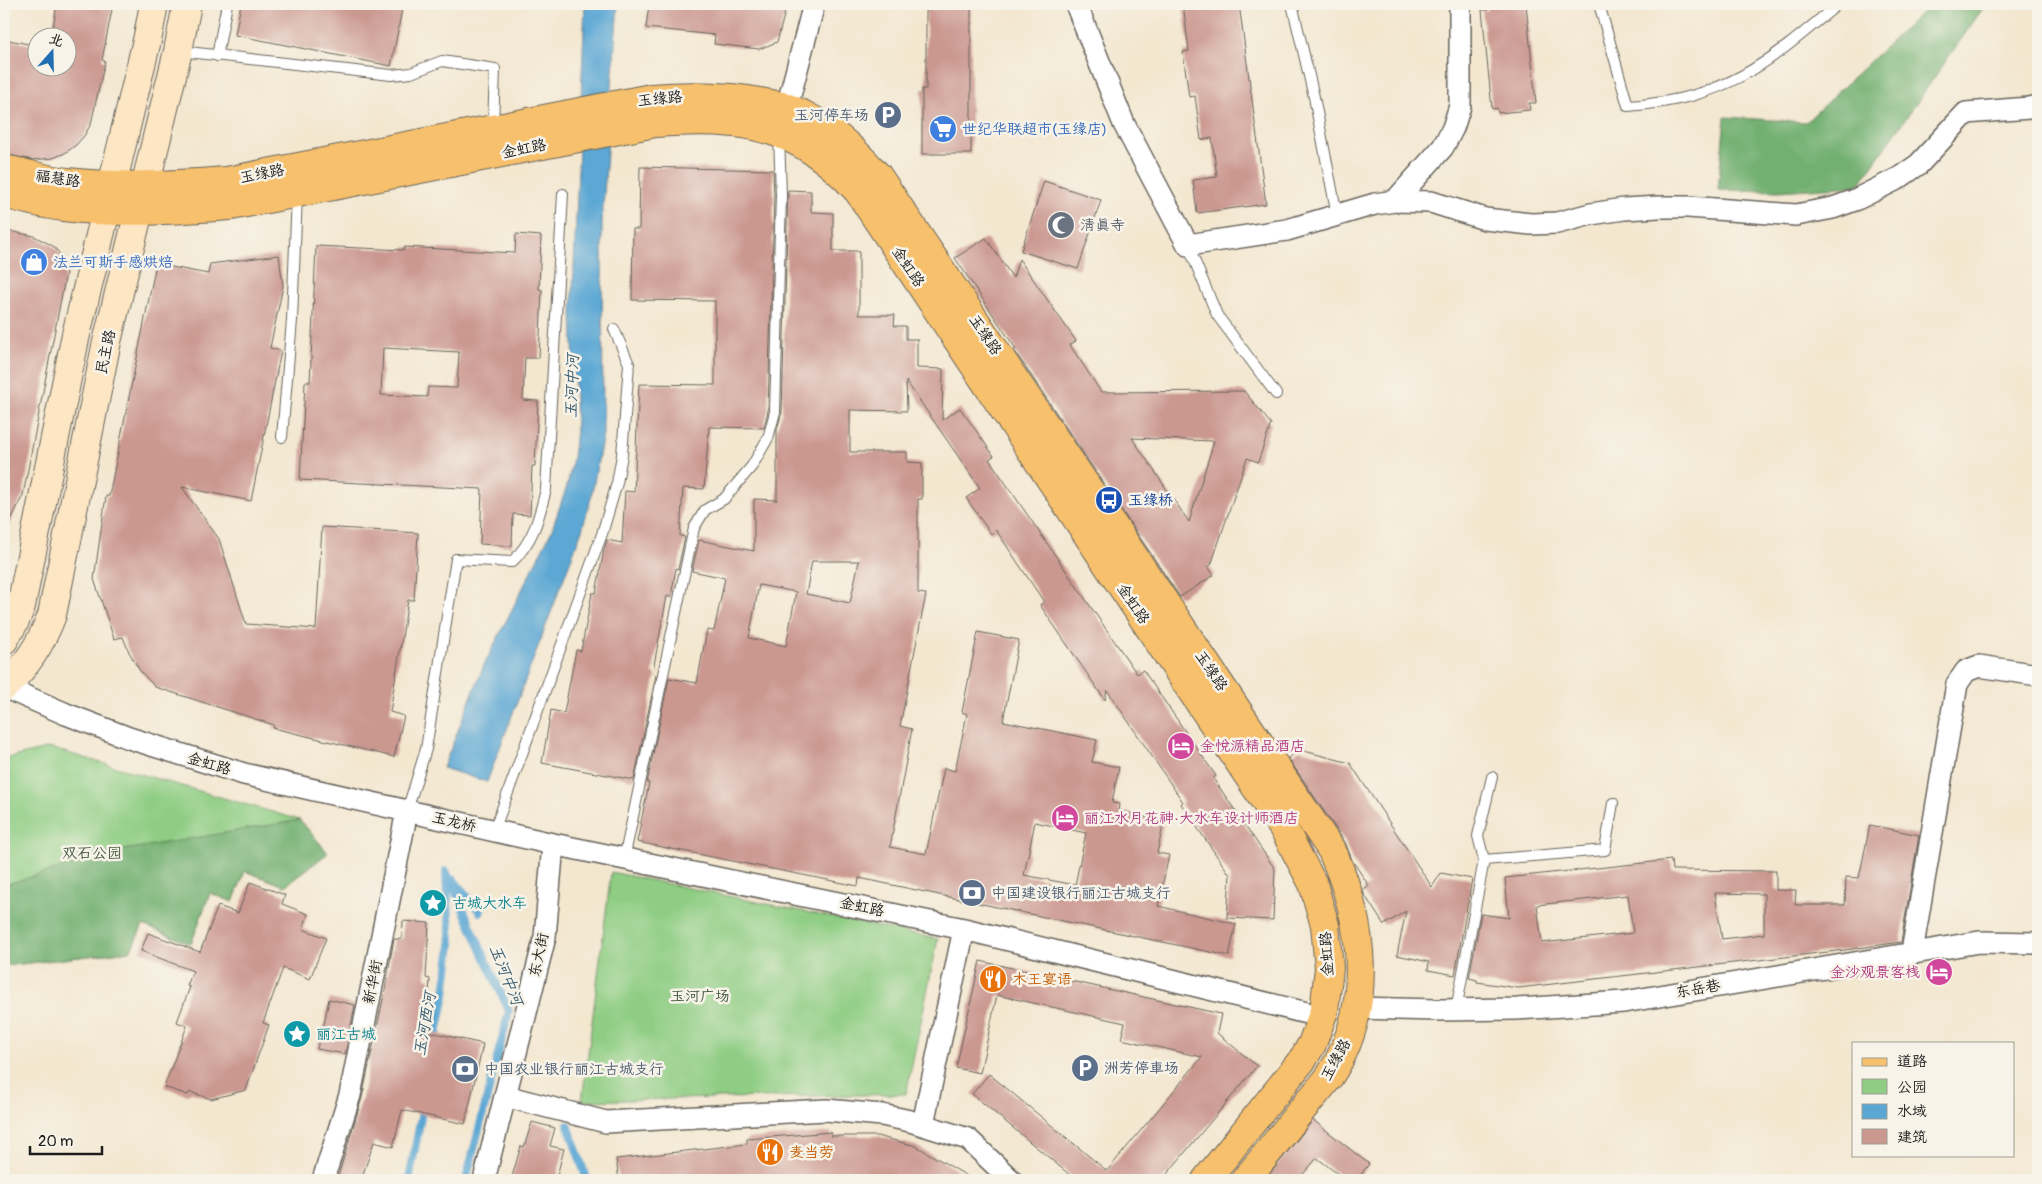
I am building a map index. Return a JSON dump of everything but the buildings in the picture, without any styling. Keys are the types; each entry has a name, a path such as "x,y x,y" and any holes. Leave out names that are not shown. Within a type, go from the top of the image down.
{"main road":[{"path":"4,640 21,606 75,339 154,4"},
{"name":"民主路","path":"4,687 35,654 45,635 52,615 106,346 178,51 187,4"},
{"name":"金虹路","path":"109,198 142,198 185,210 230,206 297,193 493,142 655,123 686,108 734,123 783,119 858,192 1285,831 1313,884 1325,925 1329,968 1328,990 1323,1017 1303,1060 1206,1180"},
{"name":"玉缘路","path":"783,119 824,127 860,156 878,176 1332,852 1342,873 1356,919 1360,968 1356,1008 1348,1039 1329,1077 1245,1180"},
{"name":"玉缘路","path":"142,198 227,181 493,142"},
{"name":"福慧路","path":"4,169 66,182 109,198"},
{"name":"福慧路","path":"4,194 63,207 109,198"}],"street":[{"path":"783,119 814,4"},
{"path":"1076,4 1124,124 1188,245 1287,230 1375,204 1395,201 1432,202 1485,219 1531,224 1557,223 1591,214 1624,209 1659,207 1688,207 1796,215 1832,208 1855,200 1899,178 1918,164 1966,113 2038,106"},
{"path":"1395,201 1443,147 1453,128 1460,106 1460,4"},
{"path":"1912,952 1957,684 1966,671 1979,666 2038,676"},
{"name":"金虹路","path":"4,687 75,717 186,757 244,774 415,813"},
{"name":"玉龙桥","path":"415,813 490,830"},
{"name":"新华街","path":"323,1180 350,1095 415,813"},
{"name":"金虹路","path":"490,830 964,929 1323,1017"},
{"name":"东大街","path":"484,1180 545,937 553,844"},
{"path":"923,1124 964,929"},
{"name":"东岳巷","path":"1356,1008 1517,1009 1624,1002 1979,942 2038,943"},
{"path":"505,1096 606,1122 826,1110 882,1115 923,1124 968,1139 1011,1180"}],"lane":[{"path":"217,56 227,4"},
{"path":"1292,4 1314,97 1337,215"},
{"path":"1599,4 1628,106 1680,100 1729,83 1774,57 1838,4"},
{"path":"178,51 391,75 411,73 442,60 495,69 493,142"},
{"path":"624,859 694,528 705,510 724,498 752,466 764,445 775,412 783,119"},
{"path":"282,437 292,320 297,193"},
{"path":"415,813 456,559 512,562 524,550 539,518 546,489 564,194"},
{"path":"1188,245 1217,315 1276,394"},
{"path":"490,830 602,534 617,483 622,455 629,364 614,329"},
{"path":"1456,1010 1484,860 1478,836 1492,777"},
{"path":"1484,860 1605,850 1613,803"}],"green space":[{"path":"1927,4 1986,4 1858,186 1778,191 1718,190 1725,117 1806,122 1922,12"},
{"name":"双石公园","path":"50,748 300,820 328,853 285,886 245,871 233,902 210,893 191,944 143,925 130,951 4,966 4,759"},
{"path":"300,820 328,853 285,886 245,871 233,902 210,893 191,944 143,925 130,951 4,966 4,885 118,851"},
{"name":"玉河广场","path":"611,872 938,939 906,1094 582,1101"}],"water":[{"path":"585,4 618,4 602,221 603,434 591,498 582,530 487,782 443,768 484,665 551,532 567,486 573,458 576,429 572,313"}],"waterway":[{"name":"玉河中河","path":"446,871 509,1011 466,1180"},
{"name":"玉河西河","path":"435,1043 445,994 451,945 446,876"},
{"path":"454,880 480,912"},
{"name":"玉河西河","path":"409,1180 423,1106"},
{"path":"568,1125 587,1180"}],"place":[{"name":"玉河停车场","path":"888,115"},
{"name":"世纪华联超市(玉缘店)","path":"943,129"},
{"name":"清真寺","path":"1061,225"},
{"name":"法兰可斯手感烘焙","path":"34,262"},
{"name":"玉缘桥","path":"1109,500"},
{"name":"金悦源精品酒店","path":"1181,746"},
{"name":"丽江水月花神·大水车设计师酒店","path":"1065,818"},
{"name":"中国建设银行丽江古城支行","path":"972,893"},
{"name":"古城大水车","path":"433,903"},
{"name":"金沙观景客栈","path":"1939,972"},
{"name":"木王宴语","path":"993,979"},
{"name":"丽江古城","path":"297,1034"},
{"name":"洲芳停車场","path":"1085,1068"},
{"name":"中国农业银行丽江古城支行","path":"465,1069"},
{"name":"麦当劳","path":"770,1152"}]}
